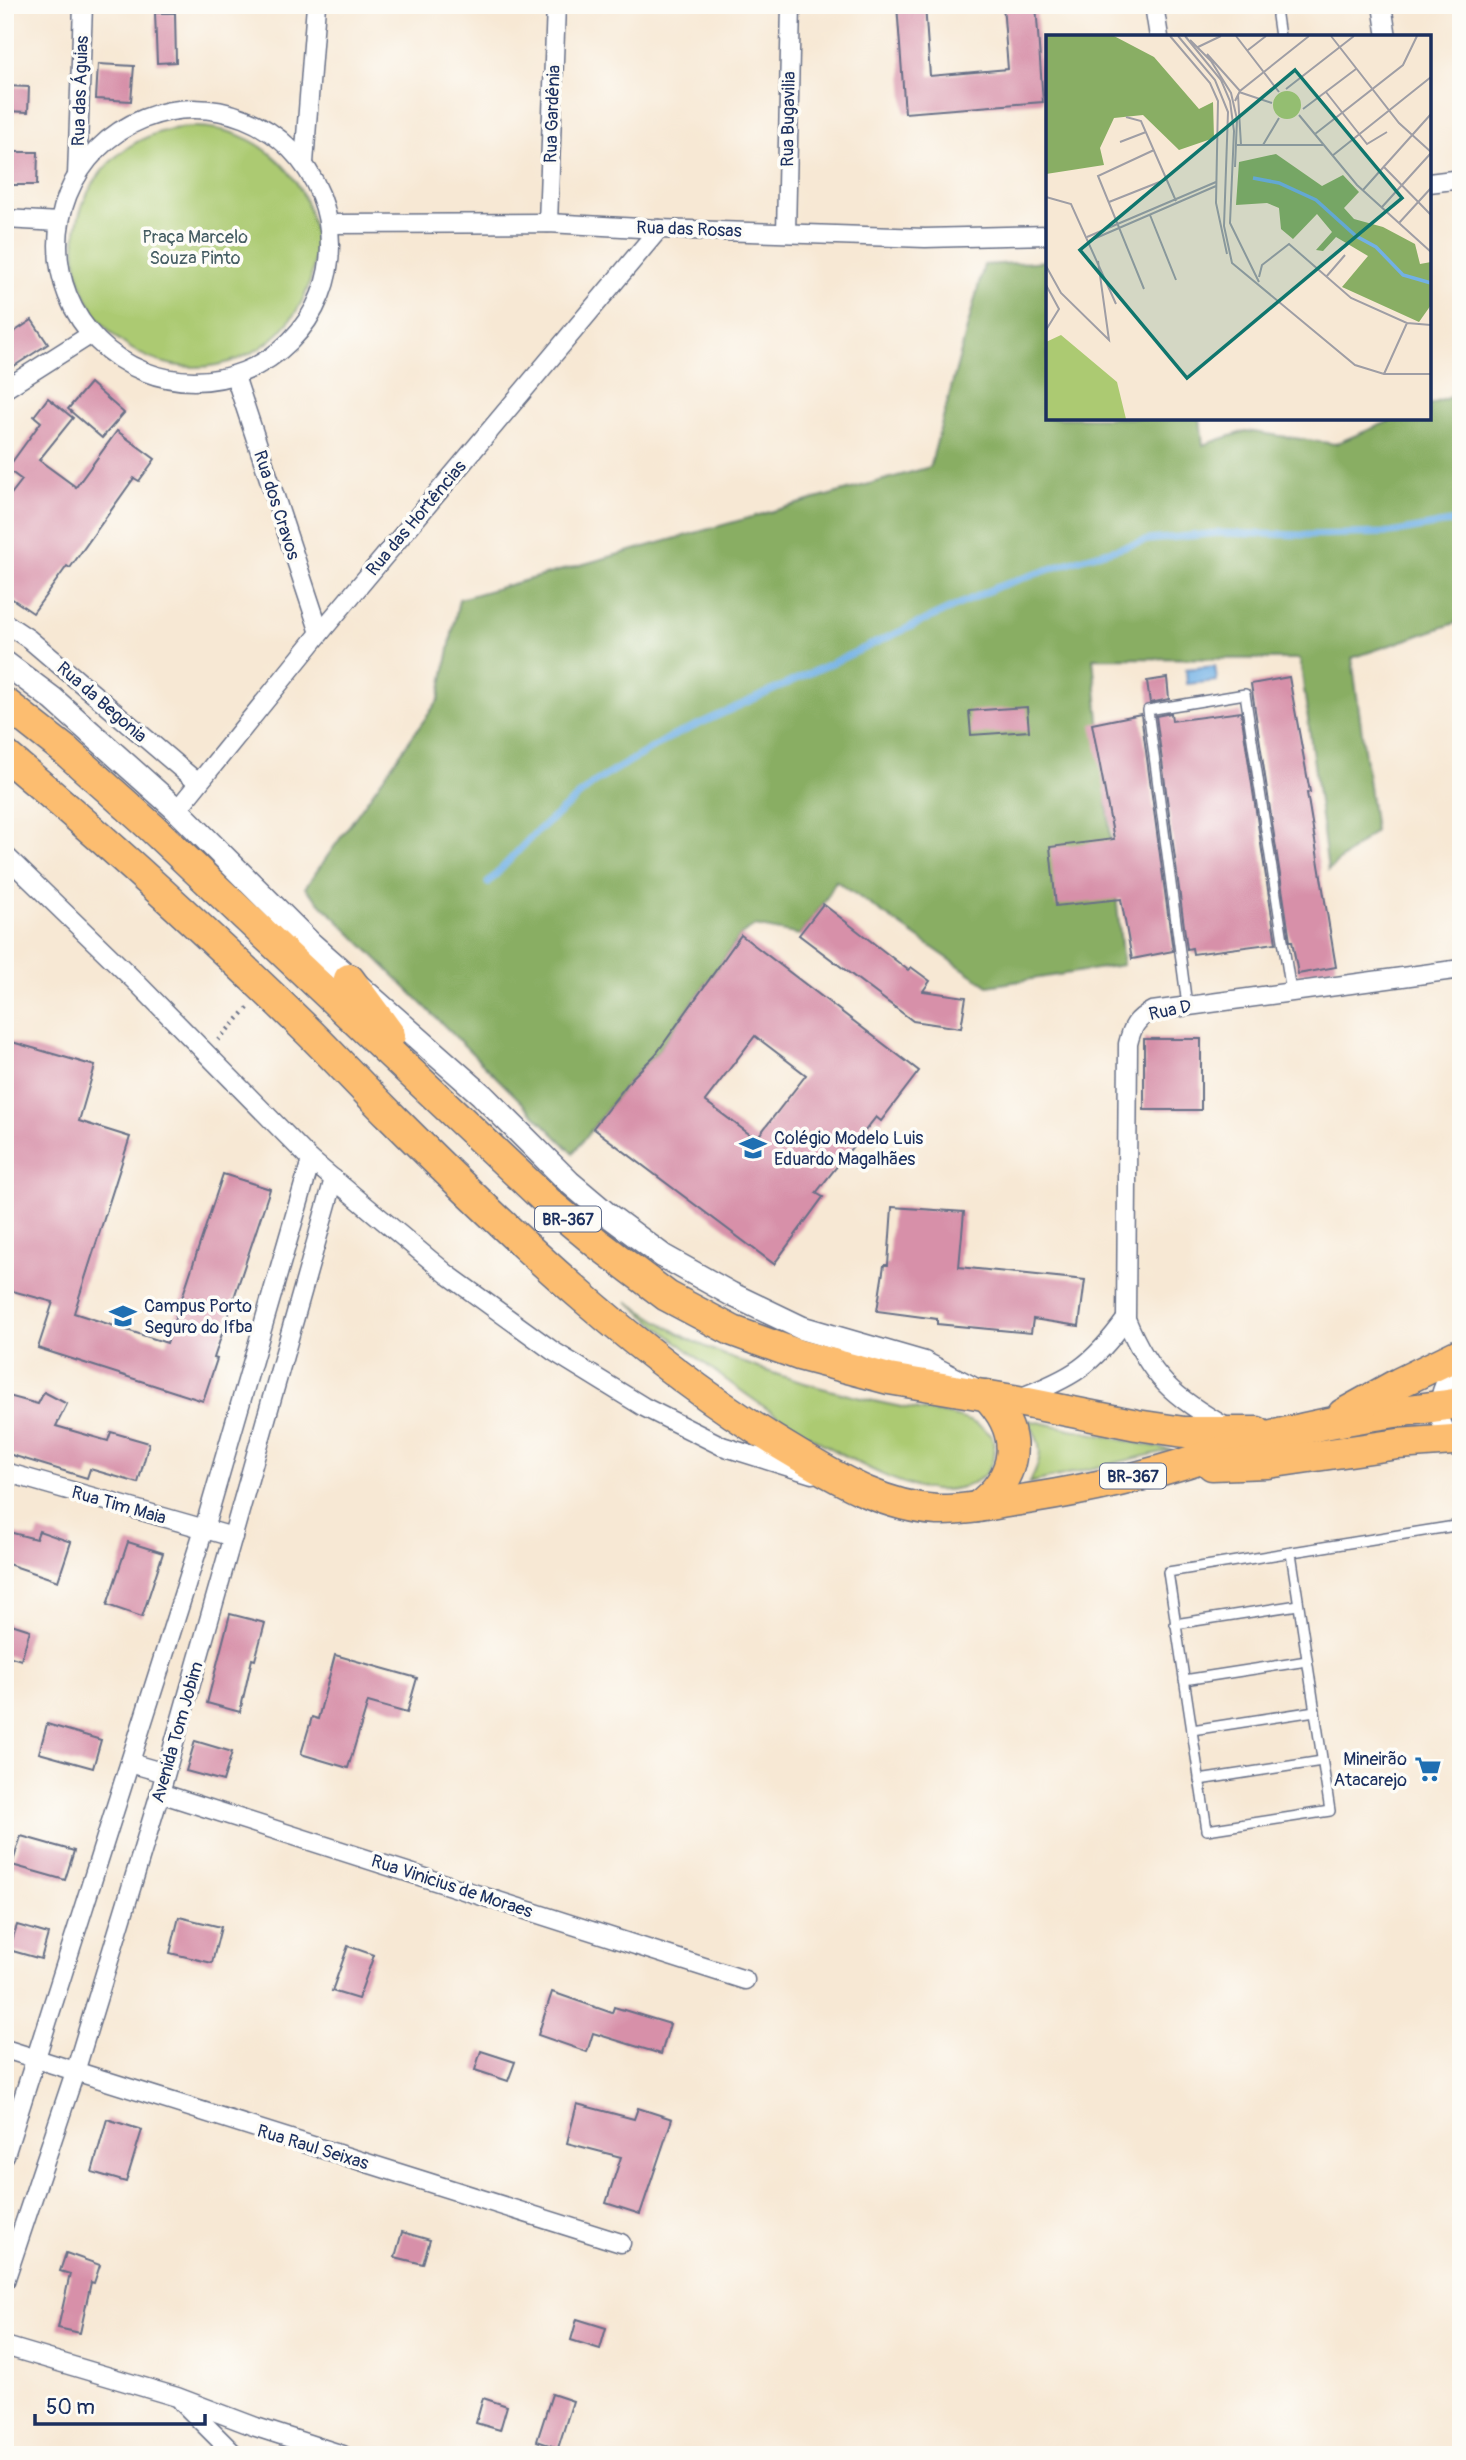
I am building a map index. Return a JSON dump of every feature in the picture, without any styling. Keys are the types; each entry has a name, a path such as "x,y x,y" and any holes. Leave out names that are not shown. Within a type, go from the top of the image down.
{"main road":[{"name":"BR-367","path":"5,703 66,751 151,827 551,1205 667,1296 733,1331 799,1355 889,1379 1184,1432 1285,1432"},
{"name":"BR-367","path":"5,755 97,832 308,1032 490,1212 566,1280 652,1354 714,1401 777,1443 852,1487 911,1508 944,1510 977,1507 1040,1498 1173,1467 1285,1432 1450,1404"},
{"path":"349,979 438,1100"},
{"path":"1323,1424 1461,1353"},
{"path":"977,1507 993,1496 1004,1480 1011,1453 1008,1425 999,1409 1000,1398"},
{"path":"1173,1467 1268,1463 1398,1444 1457,1443"}],"street":[{"name":"Rua das Águias","path":"77,176 83,5"},
{"path":"304,163 316,5"},
{"name":"Rua Gardênia","path":"548,223 556,5"},
{"name":"Rua Bugavilia","path":"786,232 790,5"},
{"path":"1154,5 1159,35"},
{"path":"1382,5 1387,35"},
{"path":"200,109 247,119 269,130 288,145 304,163 321,192 330,224 328,273 310,318 278,354 234,376 195,382 156,378 131,368 109,354 90,335 73,310 62,282 57,252 59,222 66,198 77,176 100,148 129,126 151,116 175,110 200,109"},
{"path":"1431,183 1461,178"},
{"path":"5,219 59,222"},
{"name":"Rua das Rosas","path":"330,224 548,223 925,238 1046,235"},
{"name":"Rua das Hortências","path":"177,810 320,633 659,229"},
{"path":"5,389 90,335"},
{"name":"Rua dos Cravos","path":"234,376 320,633"},
{"name":"Rua da Begonia","path":"5,623 29,639 198,783"},
{"path":"5,663 53,699 177,810 349,979 482,1095 569,1182 663,1256 731,1294 802,1328 923,1363 1000,1398 1047,1387 1079,1371 1105,1348 1126,1320"},
{"path":"5,855 139,985 311,1160 447,1274 553,1351 644,1407 722,1446 852,1487"},
{"name":"Rua D","path":"1236,1432 1181,1399 1157,1377 1139,1350 1126,1320 1128,1044 1131,1029 1140,1017 1152,1011 1461,969"},
{"name":"Avenida Tom Jobim","path":"5,2155 204,1529 311,1160"},
{"name":"Avenida Tom Jobim","path":"5,2281 8,2262 75,2072 160,1793 334,1179"},
{"path":"1457,1443 1442,1424 1450,1404 1440,1392 1461,1360"},
{"name":"Rua Tim Maia","path":"6,1474 233,1537"},
{"path":"130,1763 165,1773"},
{"name":"Rua Vinicius de Moraes","path":"160,1793 745,1980"},
{"name":"Rua Raul Seixas","path":"5,2049 621,2243"},
{"path":"5,2346 177,2397 256,2427 343,2455"},
{"path":"177,2397 235,2455"}],"lane":[{"path":"1277,16 1280,35"},
{"path":"1187,1005 1148,710 1245,694 1291,992"},
{"path":"1291,1553 1330,1811 1207,1830 1168,1572 1461,1525"},
{"path":"1175,1624 1298,1605"},
{"path":"1184,1680 1307,1661"},
{"path":"1192,1730 1315,1711"},
{"path":"1199,1780 1322,1761"}],"green space":[{"name":"Praça Marcelo Souza Pinto","path":"195,127 218,129 241,136 262,147 280,162 295,180 306,201 313,224 313,270 306,293 295,314 280,332 262,347 241,358 218,365 195,367 172,365 149,358 128,347 110,332 95,314 84,293 77,270 75,247 77,224 84,201 95,180 110,162 128,147 149,136 172,129"},
{"path":"1046,261 1046,420 1200,420 1203,445 1246,431 1335,444 1392,420 1431,420 1431,404 1448,398 1461,384 1461,621 1352,658 1375,831 1328,870 1300,659 1093,658 1123,965 988,986 836,881 823,904 799,935 755,926 741,935 656,1054 632,1078 573,1153 305,888 439,699 459,599 930,467 984,265"},
{"path":"627,1301 691,1340 769,1372 851,1396 952,1416 974,1423 992,1436 994,1455 990,1468 975,1482 945,1490 912,1486 880,1473 819,1442 762,1405"},
{"path":"1028,1420 1171,1450 1029,1483 1040,1452 1037,1437"}],"water":[{"path":"1215,666 1217,681 1187,684 1186,669"}],"building":[{"path":"897,5 925,5 930,76 1008,69 1003,5 1036,5 1043,102 905,113"},
{"path":"155,13 175,13 176,62 157,63"},
{"path":"98,64 134,66 131,101 96,99"},
{"path":"5,86 29,87 28,112 5,111"},
{"path":"5,152 38,152 37,185 5,185"},
{"path":"32,320 48,344 5,372 5,338"},
{"path":"90,383 124,413 102,438 68,409"},
{"path":"48,398 73,418 39,460 76,487 117,431 155,459 139,481 134,478 70,568 67,566 33,613 5,594 5,502 22,480 7,469 41,422 34,416"},
{"path":"1289,677 1310,792 1307,793 1336,967 1298,974 1290,941 1251,684"},
{"path":"1167,678 1169,699 1150,703 1147,681"},
{"path":"1027,707 1029,731 971,735 969,711"},
{"path":"1241,712 1276,943 1193,954 1192,948 1187,949 1156,716 1171,713 1172,721"},
{"path":"1141,714 1173,951 1132,959 1121,899 1056,906 1050,847 1114,839 1092,724"},
{"path":"823,904 908,970 911,967 930,981 923,991 966,997 961,1028 913,1021 799,935"},
{"path":"741,935 919,1071 881,1121 876,1117 816,1193 823,1197 774,1264 593,1128 632,1078 656,1054","holes":["755,1036 806,1075 756,1139 705,1101"]},
{"path":"1144,1039 1201,1039 1201,1110 1144,1110"},
{"path":"5,1040 95,1066 79,1121 130,1137 74,1313 167,1343 223,1174 270,1189 214,1358 217,1359 203,1401 38,1348 53,1302 5,1289"},
{"path":"892,1207 964,1212 959,1267 1085,1280 1079,1326 1033,1319 1031,1333 937,1324 937,1319 877,1311 884,1265 888,1265"},
{"path":"44,1392 67,1404 56,1426 108,1441 111,1432 149,1443 138,1483 90,1469 87,1478 5,1453 5,1395 38,1404"},
{"path":"5,1531 36,1539 39,1531 71,1542 58,1581 5,1563"},
{"path":"128,1542 163,1553 142,1617 107,1605"},
{"path":"230,1614 265,1623 255,1660 252,1659 240,1712 207,1703"},
{"path":"5,1622 30,1630 21,1660 5,1655"},
{"path":"335,1655 417,1678 407,1713 368,1702 348,1768 301,1754 312,1717 318,1719"},
{"path":"47,1724 101,1740 93,1768 39,1753"},
{"path":"195,1741 232,1752 223,1781 186,1771"},
{"path":"21,1836 74,1851 65,1880 12,1865"},
{"path":"179,1917 221,1927 212,1963 170,1953"},
{"path":"17,1925 48,1934 41,1959 9,1950"},
{"path":"348,1946 374,1955 358,1999 332,1991"},
{"path":"552,1992 612,2013 614,2007 670,2024 661,2054 593,2033 587,2052 538,2035"},
{"path":"481,2051 515,2062 508,2081 475,2070"},
{"path":"577,2104 634,2119 638,2108 672,2119 640,2214 606,2203 621,2157 567,2143"},
{"path":"107,2119 142,2130 126,2182 92,2172"},
{"path":"402,2232 430,2240 423,2264 395,2257"},
{"path":"66,2253 100,2265 94,2283 91,2282 80,2333 58,2328 70,2274 60,2271"},
{"path":"577,2319 606,2328 600,2349 571,2340"},
{"path":"552,2394 573,2401 558,2448 537,2441"},
{"path":"483,2398 507,2406 500,2430 476,2423"}],"waterway":[{"path":"488,883 534,834 595,782 669,738 997,587 1083,558 1148,540 1218,533 1391,533 1461,520"}],"place":[{"name":"Colégio Modelo Luis Eduardo Magalhães","path":"753,1148"},
{"name":"Campus Porto Seguro do Ifba","path":"123,1316"},
{"name":"Mineirão Atacarejo","path":"1428,1769"}]}
